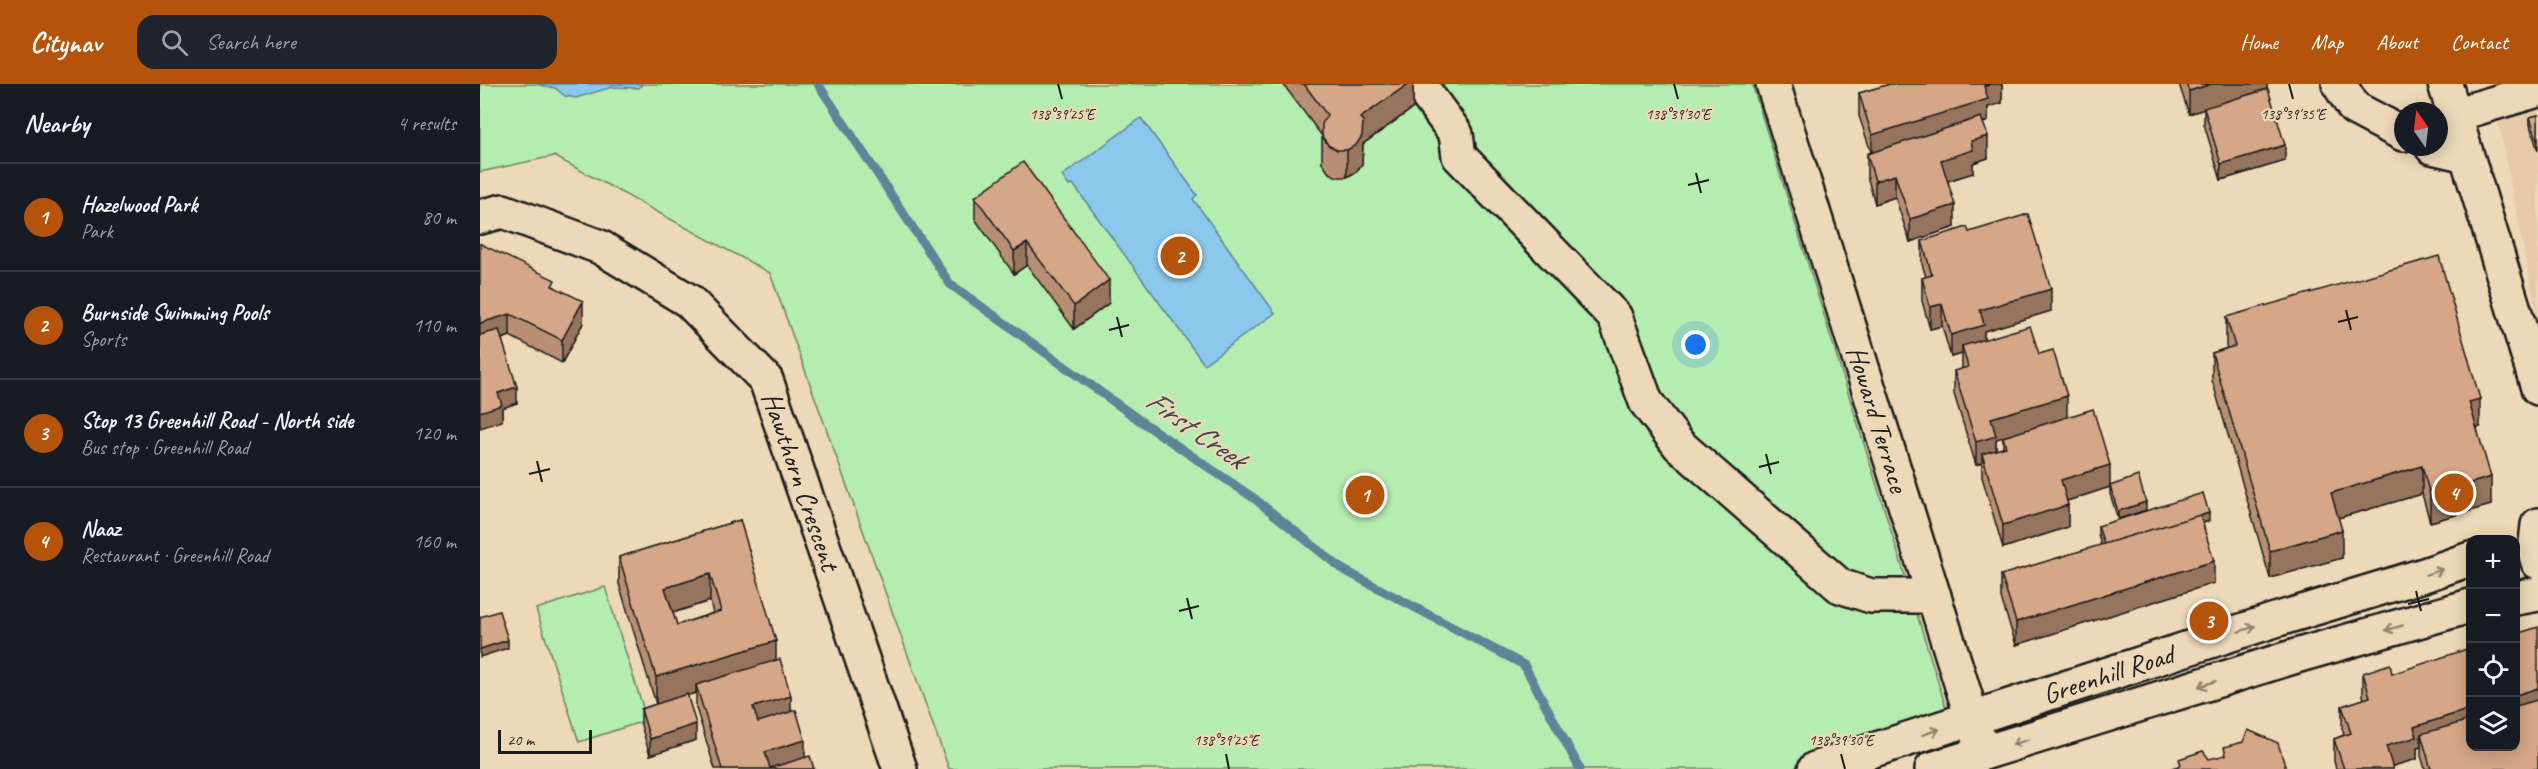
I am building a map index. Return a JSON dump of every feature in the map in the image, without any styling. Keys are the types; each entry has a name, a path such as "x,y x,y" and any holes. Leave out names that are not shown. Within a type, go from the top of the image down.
{"street":[{"path":"1419,84 1456,135 1459,156 1614,317 1646,402 1679,445 1840,586 1871,596 1934,596"},
{"name":"Howard Terrace","path":"1773,84 1983,753"},
{"path":"2339,84 2354,108 2394,129"},
{"path":"2445,84 2538,388"},
{"path":"2454,115 2538,90"},
{"path":"2448,151 2466,155"},
{"name":"Hawthorn Crescent","path":"480,217 503,211 600,247 689,301 766,380 900,769"},
{"path":"2530,531 2538,562"},
{"name":"Greenhill Road","path":"1815,769 2466,560"},
{"path":"2520,597 2538,594"},
{"name":"Greenhill Road","path":"1932,769 2296,656 2466,607"}],"shaded area":[{"path":"2490,84 2538,84 2538,320 2493,95"}],"green space":[{"path":"480,84 1752,84 1949,717 1792,769 949,769 770,273 554,156 480,172"},
{"path":"605,587 647,720 579,742 536,609"}],"water":[{"path":"535,84 642,84 639,88 612,87 576,98 565,96 555,88"},
{"path":"1141,118 1197,195 1193,199 1275,313 1204,364 1073,184 1069,186 1062,176"}],"building":[{"path":"1304,84 1408,84 1360,118 1363,121 1362,136 1356,145 1347,150 1337,150 1328,145 1322,136 1322,124 1327,115"},
{"path":"1890,84 1990,84 1984,86 1988,99 1872,135 1859,93"},
{"path":"2186,84 2211,84 2189,91"},
{"path":"2268,89 2285,145 2221,164 2204,108"},
{"path":"2538,115 2538,143 2530,117"},
{"path":"1981,117 1988,136 1971,141 1973,150 1941,160 1955,205 1910,219 1895,175 1875,181 1867,154"},
{"path":"1023,162 1109,280 1074,306 1027,243 1014,251 975,197"},
{"path":"2028,214 2051,289 1980,310 1984,325 1951,335 1942,304 1930,307 1922,278 1932,275 1922,241 1967,227 1969,232"},
{"path":"480,244 555,280 552,286 583,301 562,340 510,314 480,323"},
{"path":"2439,256 2480,399 2469,402 2491,477 2430,495 2422,466 2331,493 2342,530 2270,551 2212,353 2235,346 2226,317"},
{"path":"2030,326 2039,354 2053,350 2067,396 1991,418 1996,436 1976,442 1954,371 1968,367 1962,346"},
{"path":"499,330 517,387 498,393 502,405 480,412 480,335"},
{"path":"2093,409 2110,465 2061,480 2068,505 2003,525 1982,454 2006,447 2003,437"},
{"path":"2138,476 2146,502 2118,511 2110,486"},
{"path":"2203,493 2209,513 2104,544 2098,526"},
{"path":"2200,515 2214,561 2016,622 2001,575"},
{"path":"740,520 776,641 656,677 619,557","holes":["710,574 721,611 677,625 665,588"]},
{"path":"499,611 508,640 480,649 480,617"},
{"path":"2538,627 2538,688 2520,694 2520,643 2520,633"},
{"path":"2466,649 2466,710 2414,727 2417,737 2386,746 2393,769 2344,769 2334,739 2351,733 2342,706 2370,697 2363,673 2390,664 2392,674"},
{"path":"780,659 791,696 753,707 758,722 796,710 805,740 765,752 770,768 810,756 814,769 722,769 696,685"},
{"path":"687,694 696,724 650,739 641,709"},
{"path":"2537,700 2538,703 2538,769 2431,769 2421,734 2466,721 2466,751 2520,751 2520,705"},
{"path":"2248,730 2278,743 2286,769 2169,769 2181,765 2179,759 2203,751 2209,759 2226,755 2224,747 2243,742"}],"waterway":[{"name":"First Creek","path":"818,84 950,284 1142,422 1255,499 1342,569 1524,665 1580,769"}],"place":[{"name":"Burnside Swimming Pools","path":"1180,256"},
{"name":"Naaz","path":"2454,493"},
{"name":"Hazelwood Park","path":"1365,495"},
{"name":"Stop 13 Greenhill Road - North side","path":"2209,621"}]}
